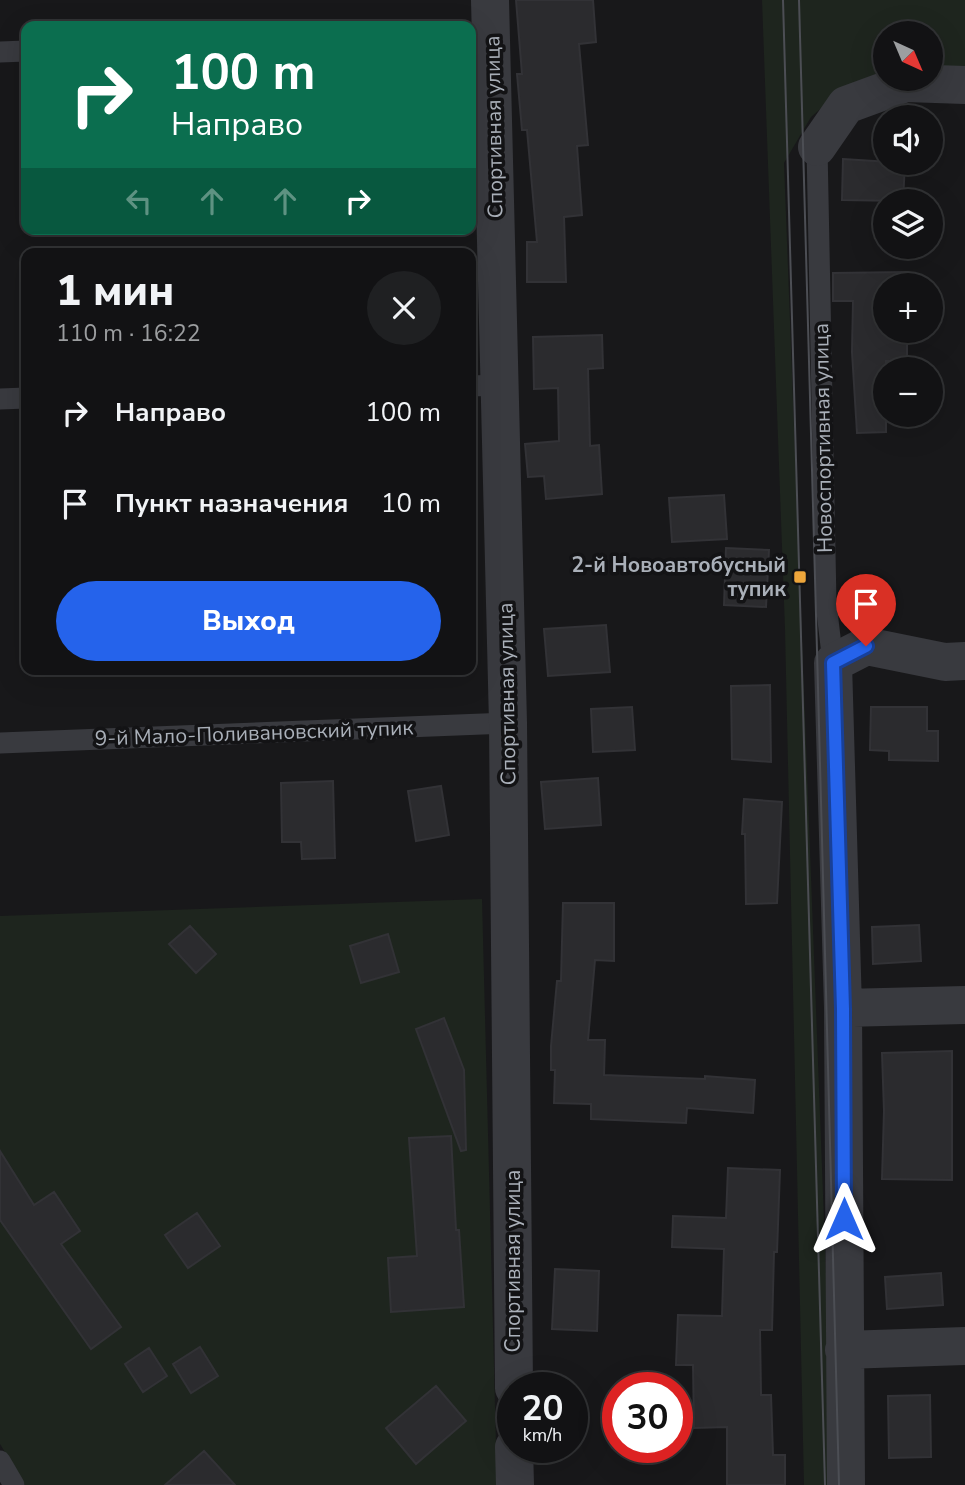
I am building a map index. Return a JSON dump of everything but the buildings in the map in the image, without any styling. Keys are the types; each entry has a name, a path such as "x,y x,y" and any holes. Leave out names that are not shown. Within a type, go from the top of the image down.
{"street":[{"name":"Спортивная улица","path":"484,19 486,385 508,723 514,1372"},
{"path":"817,147 846,105 906,83 965,85"},
{"path":"833,663 866,646 946,662 965,661"},
{"name":"Новоспортивная улица","path":"833,663 843,1009 846,1485"},
{"path":"843,1009 965,1005"},
{"path":"844,1350 965,1346"},
{"path":"514,1463 515,1485"}],"lane":[{"path":"0,52 21,51"},
{"name":"Новоспортивная улица","path":"817,147 826,603 833,663"},
{"path":"0,399 21,398"},
{"name":"9-й Мало-Поливановский тупик","path":"0,743 508,723"},
{"path":"0,1461 14,1485"}],"shaded area":[{"path":"762,0 965,0 965,78 943,77 943,21 873,21 873,83 840,92 811,117 784,163 834,1485 804,1485 785,629"},
{"path":"482,899 497,1485 25,1485 0,1444 0,916"}],"tram line":[{"path":"783,0 825,1485"},
{"path":"799,0 839,1485"}],"place":[{"name":"2-й Новоавтобусный тупик","path":"800,577"}],"route":[{"path":"844,1219 843,1009 833,663 866,646"}]}
